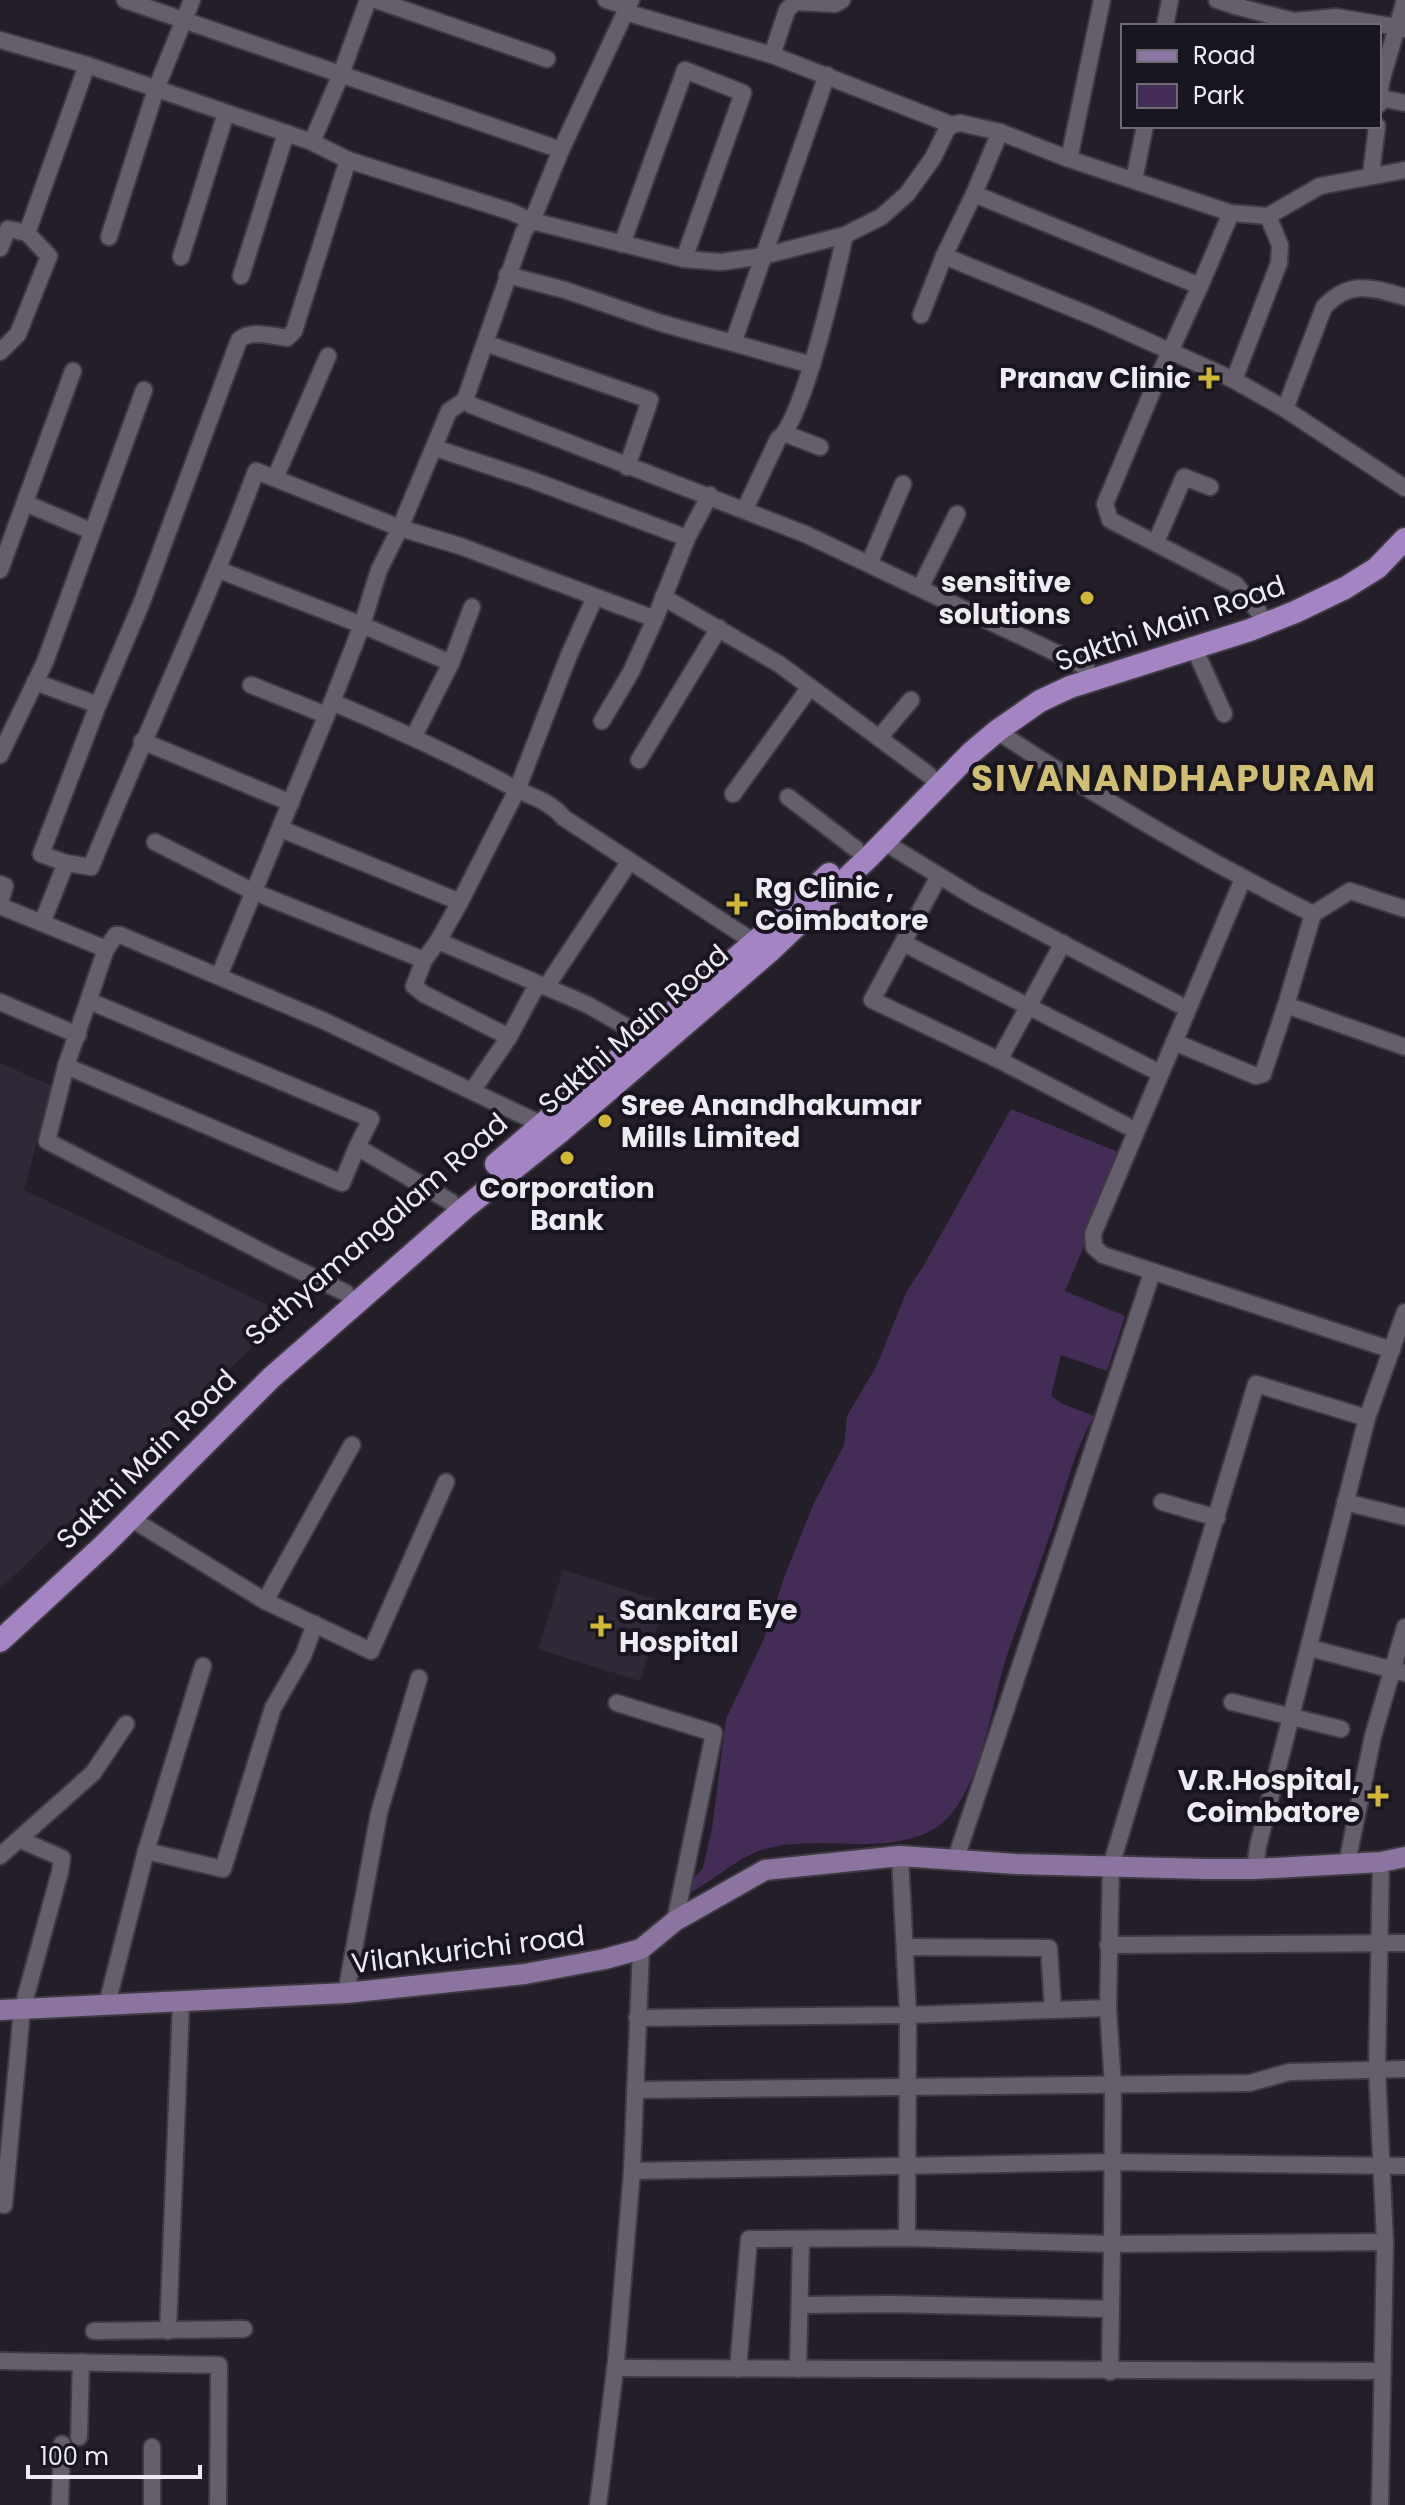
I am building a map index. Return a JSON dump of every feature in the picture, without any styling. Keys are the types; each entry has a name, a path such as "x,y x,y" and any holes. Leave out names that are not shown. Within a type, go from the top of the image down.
{"highway":[{"name":"Sathyamangalam Road","path":"0,1624 94,1537 273,1355 645,1037 769,937 929,775 987,723 1067,674 1259,612 1336,579 1366,560 1405,522"},
{"name":"Sakthi Main Road","path":"0,1641 272,1377 466,1207 560,1132 769,937 884,842 971,753 997,731 1040,701 1070,687 1261,626 1345,588 1377,568 1405,539"}],"main road":[{"name":"Vilankurichi road","path":"0,2010 346,1993 525,1974 641,1949 675,1921 765,1870 900,1856 955,1861 1205,1869 1381,1862 1405,1857"}],"street":[{"path":"125,0 561,150"},
{"path":"109,237 156,89 192,0"},
{"path":"312,142 368,0"},
{"path":"376,0 547,59"},
{"path":"606,0 772,55 952,125"},
{"path":"772,55 787,10 795,2 835,4 842,0"},
{"path":"1069,159 1102,0"},
{"path":"1165,24 1170,0"},
{"path":"1217,0 1294,21 1336,17 1377,24"},
{"path":"1381,82 1401,28 1405,0"},
{"path":"219,976 329,709 362,625 379,570 449,411 465,400 524,231 532,221 561,150 628,6"},
{"path":"1381,25 1401,28"},
{"path":"0,40 87,65 312,142 348,160 532,221 684,259 721,262 763,256 845,235 881,217 907,194 933,158 947,129 960,123 1000,132 1069,159 1231,213 1268,216 1320,186 1405,170"},
{"path":"27,233 87,65"},
{"path":"622,244 685,70 743,93 684,259"},
{"path":"733,343 827,75"},
{"path":"1381,101 1405,103"},
{"path":"181,257 226,113"},
{"path":"1134,180 1145,128"},
{"path":"1371,175 1377,128"},
{"path":"921,315 1000,132"},
{"path":"241,276 286,133"},
{"path":"348,160 294,331 287,338 253,333 239,340 142,602 98,705 41,854 66,863 91,867 142,741 219,570 256,471 400,528 460,546 655,619"},
{"path":"974,194 1200,286"},
{"path":"1231,213 1105,504 1110,520 1235,584 1259,612"},
{"path":"1234,380 1279,263 1280,245 1268,216"},
{"path":"0,248 4,229 27,233 49,256 18,334 0,352"},
{"path":"745,509 778,439 786,434 812,365 845,235"},
{"path":"944,256 1094,317 1234,380 1285,409 1405,488"},
{"path":"507,275 812,365"},
{"path":"1285,409 1324,307 1331,299 1361,285 1405,297"},
{"path":"485,343 650,400 627,467"},
{"path":"275,478 328,356"},
{"path":"0,570 73,371"},
{"path":"0,755 35,682 144,390"},
{"path":"465,400 627,467 745,509 1086,667"},
{"path":"786,434 820,447"},
{"path":"435,448 532,480 687,538"},
{"path":"1156,542 1184,477 1210,487"},
{"path":"869,564 903,484"},
{"path":"602,721 631,672 687,538 710,495"},
{"path":"25,503 91,531"},
{"path":"920,588 957,514"},
{"path":"219,570 451,663"},
{"path":"509,1037 414,986 424,960 460,902 517,790 595,597"},
{"path":"663,597 779,664 929,775"},
{"path":"414,736 451,663 472,607"},
{"path":"639,760 719,628"},
{"path":"1194,648 1224,714"},
{"path":"35,682 98,705"},
{"path":"251,685 414,736 517,790 552,804 564,818 630,861 769,937"},
{"path":"733,794 810,687"},
{"path":"879,738 911,700"},
{"path":"997,731 1097,797 1243,879 1313,914"},
{"path":"142,741 291,803"},
{"path":"788,797 856,849"},
{"path":"281,829 460,902"},
{"path":"155,842 254,892 424,960"},
{"path":"884,842 974,897 1178,1004"},
{"path":"472,1091 541,986 630,861"},
{"path":"42,923 66,863"},
{"path":"939,876 872,1000 999,1060 1127,1126"},
{"path":"1243,879 1093,1234 1094,1247 1103,1255 1152,1273 1392,1350"},
{"path":"0,884 5,886 0,905 106,949"},
{"path":"1174,1042 1256,1076 1263,1074 1313,914 1350,891 1405,909"},
{"path":"346,1293 47,1141 66,1066 106,949 116,935 322,1020 543,1125"},
{"path":"438,941 586,1004 645,1037"},
{"path":"903,943 1152,1069"},
{"path":"999,1060 1063,943"},
{"path":"66,1066 342,1183 371,1119 89,1001"},
{"path":"0,1002 78,1035"},
{"path":"1286,1005 1405,1047"},
{"path":"357,1147 451,1202"},
{"path":"955,1861 1152,1273"},
{"path":"1255,1869 1258,1846 1367,1418 1405,1312"},
{"path":"1110,2372 1113,2086 1108,1945 1111,1866 1256,1384 1367,1418"},
{"path":"265,1601 352,1445"},
{"path":"130,1518 265,1601 371,1651 446,1482"},
{"path":"1162,1502 1217,1518"},
{"path":"1345,1502 1405,1517"},
{"path":"146,1851 223,1869 273,1708 303,1656 315,1624"},
{"path":"1347,1863 1373,1736 1399,1672 1405,1627"},
{"path":"1310,1648 1399,1672"},
{"path":"107,2004 146,1851 203,1666"},
{"path":"346,1993 379,1813 419,1678"},
{"path":"1232,1702 1341,1729"},
{"path":"617,1703 714,1733 675,1921"},
{"path":"0,1856 93,1773 126,1724"},
{"path":"4,2205 22,2010 62,1858 21,1840"},
{"path":"900,1856 908,2015 907,2238"},
{"path":"1380,2505 1385,2242 1377,2069 1381,1862"},
{"path":"1108,1945 1405,1943"},
{"path":"905,1947 1049,1948 1053,2010"},
{"path":"598,2505 615,2368 632,2171 641,1949"},
{"path":"168,2331 181,2003"},
{"path":"637,2018 908,2015 1108,2008"},
{"path":"635,2090 1250,2083 1289,2072 1405,2069"},
{"path":"632,2171 1113,2162 1405,2166"},
{"path":"738,2369 749,2239 907,2238 1112,2244 1385,2242"},
{"path":"798,2369 801,2240"},
{"path":"801,2305 1111,2309"},
{"path":"94,2331 244,2329"},
{"path":"0,2361 219,2365 218,2505"},
{"path":"79,2437 81,2362"},
{"path":"615,2368 1382,2371"},
{"path":"60,2505 62,2444"},
{"path":"152,2447 152,2505"}],"shaded area":[{"path":"0,1063 52,1086 24,1190 287,1314 0,1589"},
{"name":"Sankara Eye Hospital","path":"563,1570 665,1602 640,1681 538,1649"}],"green space":[{"path":"1011,1109 1123,1154 1065,1291 1125,1316 1107,1371 1061,1355 1051,1396 1094,1416 1075,1459 1007,1655 973,1775 950,1816 934,1829 916,1837 876,1844 813,1843 773,1847 750,1855 689,1893 689,1883 703,1868 712,1829 726,1719 763,1641 814,1503 844,1445 847,1416 876,1367 907,1291"}],"place":[{"name":"Pranav Clinic","path":"1209,378"},
{"name":"sensitive solutions","path":"1087,598"},
{"name":"Rg Clinic , Coimbatore","path":"737,904"},
{"name":"Sree Anandhakumar Mills Limited","path":"605,1121"},
{"name":"Corporation Bank","path":"567,1158"},
{"name":"Sankara Eye Hospital","path":"601,1626"},
{"name":"V.R.Hospital, Coimbatore","path":"1378,1796"}],"district":[{"name":"SIVANANDHAPURAM","path":"1174,778"}]}
